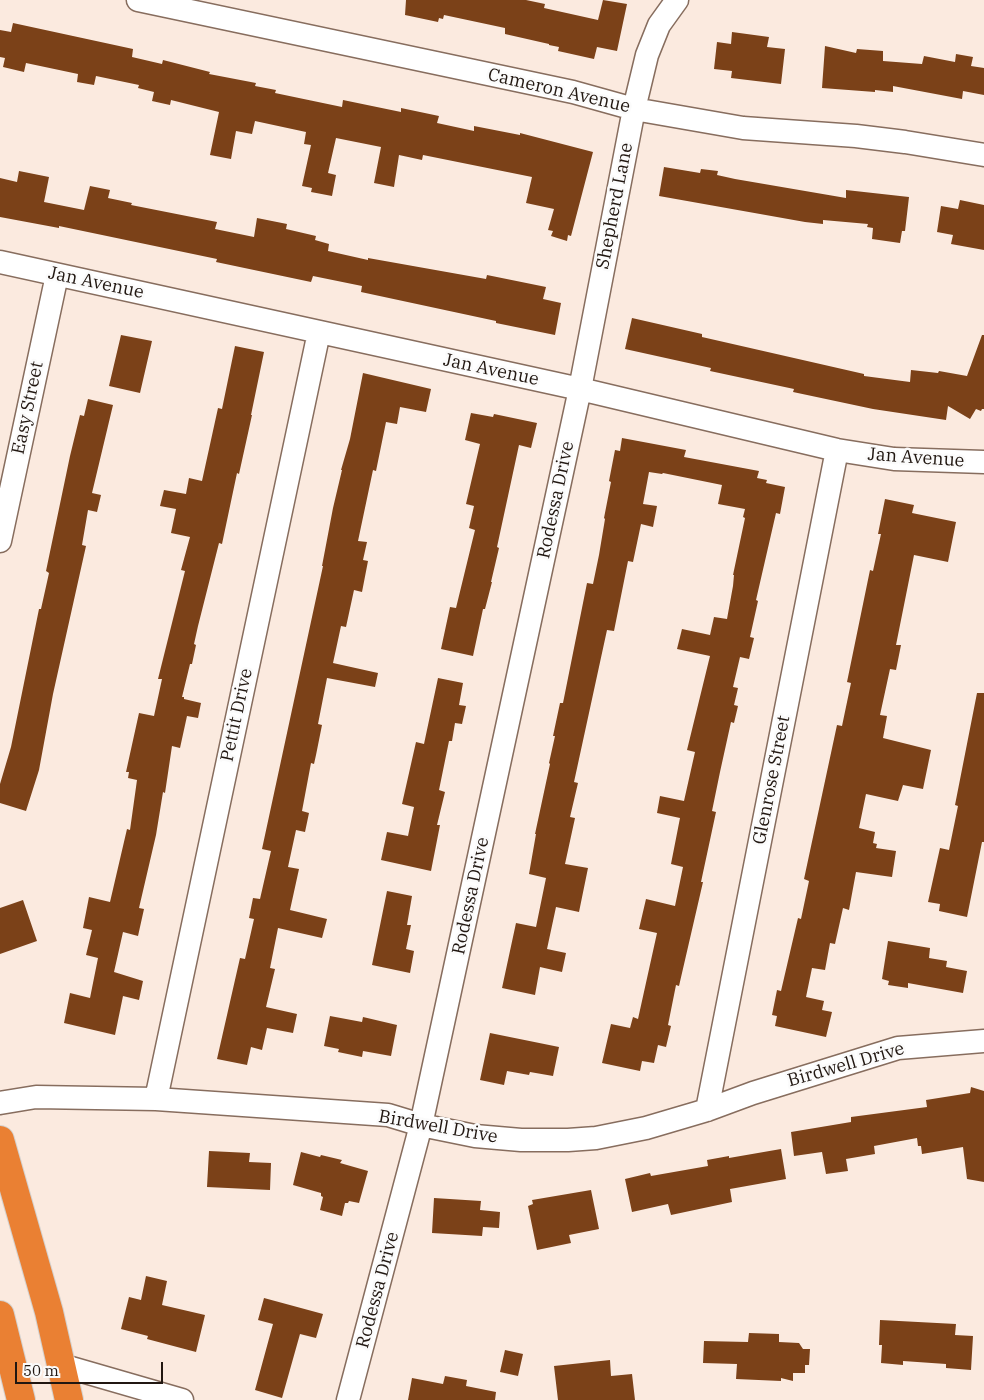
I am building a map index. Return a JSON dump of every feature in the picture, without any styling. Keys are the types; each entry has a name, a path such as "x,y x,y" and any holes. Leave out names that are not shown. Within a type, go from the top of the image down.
{"highway":[{"path":"0,1140 35,1260 70,1400"},
{"path":"0,1315 21,1400"}],"street":[{"name":"Cameron Avenue","path":"138,0 573,92 634,109 743,128 856,136 984,155"},
{"name":"Shepherd Lane","path":"580,389 634,109 647,55 659,25 677,0"},
{"name":"Jan Avenue","path":"0,262 580,389 837,450 894,459 984,462"},
{"name":"Easy Street","path":"0,541 57,275"},
{"name":"Pettit Drive","path":"156,1098 319,332"},
{"name":"Rodessa Drive","path":"348,1400 421,1125 580,389"},
{"name":"Glenrose Street","path":"707,1110 837,450"},
{"name":"Birdwell Drive","path":"0,1103 36,1097 156,1098 388,1115 421,1125 475,1136 521,1140 568,1140 596,1138 638,1130 707,1110 753,1092 898,1048 984,1041"},
{"path":"61,1365 182,1400"}],"building":[{"path":"406,0 526,0 545,4 544,8 598,20 603,0 627,4 617,51 597,47 594,59 558,51 559,47 549,44 505,34 505,28 444,15 443,19 439,18 438,22 405,15"},
{"path":"13,23 133,49 132,57 162,64 163,60 210,72 209,74 256,83 255,86 276,90 275,93 342,107 343,100 401,112 401,108 439,116 437,123 474,131 474,126 520,135 520,133 593,152 571,236 568,235 567,241 551,236 553,231 548,230 554,209 526,203 532,177 423,155 422,160 399,155 394,187 374,183 381,147 336,138 328,173 336,175 332,196 311,192 312,188 302,186 311,145 304,144 306,132 255,121 252,134 236,131 231,159 210,155 219,112 171,100 170,105 152,101 154,92 138,88 139,85 96,76 94,85 77,82 78,74 26,63 24,72 3,67 5,58 0,57 0,30 11,32"},
{"path":"732,32 769,37 767,47 785,49 781,84 731,78 732,71 714,69 717,42 731,44"},
{"path":"825,46 856,53 857,49 883,51 883,61 922,64 924,56 955,62 956,54 973,57 971,66 984,68 984,95 963,91 962,99 893,86 893,92 822,88"},
{"path":"664,167 700,173 701,169 718,171 717,175 735,179 846,198 846,190 909,197 905,231 902,231 900,243 872,239 873,228 867,227 868,224 823,220 823,224 805,222 659,196"},
{"path":"19,171 49,177 44,202 84,210 90,186 110,190 108,198 132,203 131,205 217,222 215,229 254,237 257,218 287,224 286,229 316,236 315,240 329,244 328,251 368,260 368,258 486,279 487,275 546,287 543,299 561,303 555,335 361,292 362,286 313,276 311,282 216,262 217,259 59,226 59,228 0,217 0,178 17,182"},
{"path":"960,200 984,205 984,250 951,244 953,235 937,232 941,206 958,209"},
{"path":"632,318 702,334 702,337 864,374 864,376 910,382 911,370 938,373 939,371 967,376 982,335 984,335 984,409 981,411 976,409 970,419 948,406 946,420 873,409 793,392 794,389 710,371 711,368 625,349"},
{"path":"121,335 152,341 140,393 109,386"},
{"path":"235,346 264,352 239,474 237,473 222,544 219,543 198,626 192,664 190,664 182,697 201,703 198,718 187,716 180,748 172,746 165,793 163,792 156,835 139,908 144,909 138,936 123,932 114,972 143,981 139,1000 123,996 115,1035 64,1023 70,993 90,998 98,958 86,955 92,930 83,928 89,897 110,902 127,829 130,830 137,780 128,778 129,772 126,772 139,713 154,716 162,679 158,679 185,571 181,570 190,537 171,533 176,509 160,506 164,490 186,494 189,478 202,481 218,408 222,409"},
{"path":"363,373 431,389 426,412 400,407 397,424 386,422 376,471 373,470 358,541 367,542 363,560 368,561 362,592 354,590 346,627 341,626 333,663 378,673 375,687 327,678 318,724 322,725 314,764 311,763 302,811 309,813 305,832 296,830 288,867 299,869 290,910 327,919 322,938 278,928 270,968 275,969 266,1007 297,1014 293,1033 267,1028 262,1050 251,1047 247,1065 217,1059 240,958 245,959 254,919 249,918 253,898 260,899 271,851 262,849"},
{"path":"88,399 113,405 92,493 101,495 97,512 88,510 82,545 86,546 53,694 39,770 26,811 0,803 0,784 11,747 39,609 41,609 49,573 46,571 70,456 80,415 84,416"},
{"path":"471,413 493,417 494,414 537,423 531,448 519,445 497,547 499,548 492,582 485,609 483,609 473,656 441,649 450,607 456,608 475,530 469,528 474,506 466,504 480,444 465,440"},
{"path":"622,438 686,450 684,457 759,471 757,478 767,480 766,483 785,487 780,514 776,513 756,600 758,601 750,637 754,638 749,659 740,657 733,687 738,688 734,705 738,706 734,723 731,722 720,772 712,811 716,812 701,882 703,882 679,986 676,985 668,1025 671,1026 666,1047 658,1045 654,1063 642,1061 640,1071 602,1063 611,1024 630,1028 633,1017 638,1019 657,933 639,929 646,899 675,906 683,867 671,864 680,818 657,813 660,796 684,801 695,752 687,750 710,656 677,649 682,629 710,635 714,617 727,619 745,509 718,504 722,485 649,472 643,504 657,506 653,527 641,524 633,562 628,561 614,631 607,630 574,782 578,783 570,817 575,818 565,864 588,868 579,912 556,907 547,949 566,953 562,972 540,967 535,995 502,988 516,923 536,927 546,878 529,874 535,834 550,764 555,736 553,736 560,703 563,703 587,583 593,584 615,450 620,451"},
{"path":"885,499 914,505 912,513 956,522 948,562 914,555 896,645 901,645 896,670 890,669 880,715 887,716 883,738 931,750 923,789 903,785 898,801 866,794 859,828 875,832 873,843 877,844 876,848 896,851 892,877 856,872 849,910 843,908 835,944 830,943 825,970 812,968 806,997 824,1001 822,1010 832,1012 826,1037 775,1026 777,1016 772,1015 777,990 781,991 798,918 801,919 809,881 804,879 837,725 842,726 851,683 847,682 870,570 873,571 881,534 878,534"},
{"path":"438,678 463,683 459,705 466,706 462,724 455,723 452,741 449,741 439,790 445,792 437,825 440,825 431,871 381,860 387,832 408,836 414,807 402,804 416,742 424,744"},
{"path":"977,693 984,693 984,842 982,842 967,917 939,911 940,904 928,902 940,848 949,850 958,806 955,805"},
{"path":"387,891 412,896 407,925 411,925 406,949 414,951 410,973 372,965"},
{"path":"23,900 37,941 0,954 0,908"},
{"path":"888,941 930,948 929,958 947,961 946,967 967,971 963,993 908,983 908,988 888,985 889,981 882,979"},
{"path":"330,1016 362,1022 363,1017 397,1025 391,1056 363,1051 362,1057 338,1052 339,1049 324,1046"},
{"path":"490,1033 559,1047 553,1076 530,1072 529,1075 507,1071 504,1085 480,1080"},
{"path":"971,1087 984,1091 984,1182 967,1179 963,1147 922,1154 917,1138 874,1146 875,1154 846,1159 848,1171 826,1174 822,1152 794,1156 791,1132 851,1122 851,1117 927,1107 926,1100 970,1093"},
{"path":"781,1149 786,1179 730,1189 732,1202 671,1215 668,1204 632,1212 625,1179 650,1173 651,1176 708,1166 707,1160"},
{"path":"209,1151 250,1153 249,1162 271,1163 270,1190 207,1187"},
{"path":"301,1152 342,1160 340,1163 368,1171 359,1203 349,1201 345,1203 342,1216 320,1210 323,1197 321,1193 293,1185"},
{"path":"591,1190 599,1229 569,1235 571,1243 537,1250 528,1206 533,1204 532,1200"},
{"path":"434,1198 481,1201 480,1210 500,1212 499,1228 483,1227 482,1236 432,1233"},
{"path":"146,1276 167,1281 162,1305 205,1315 196,1352 147,1339 148,1336 121,1329 129,1297 141,1300"},
{"path":"264,1298 323,1314 316,1338 300,1334 282,1398 255,1390 273,1324 258,1320"},
{"path":"880,1320 956,1324 955,1335 973,1336 971,1370 946,1368 946,1364 903,1361 903,1365 881,1363 882,1345 879,1345"},
{"path":"749,1333 779,1334 779,1342 799,1343 803,1349 810,1349 809,1365 805,1365 805,1373 793,1373 793,1381 781,1378 781,1381 736,1379 737,1364 703,1363 704,1341 748,1342"},
{"path":"505,1350 523,1354 518,1376 500,1372"},
{"path":"610,1360 611,1376 632,1374 635,1400 558,1400 554,1366"},
{"path":"445,1376 467,1380 466,1386 496,1392 495,1400 408,1400 412,1378 443,1384"}]}
